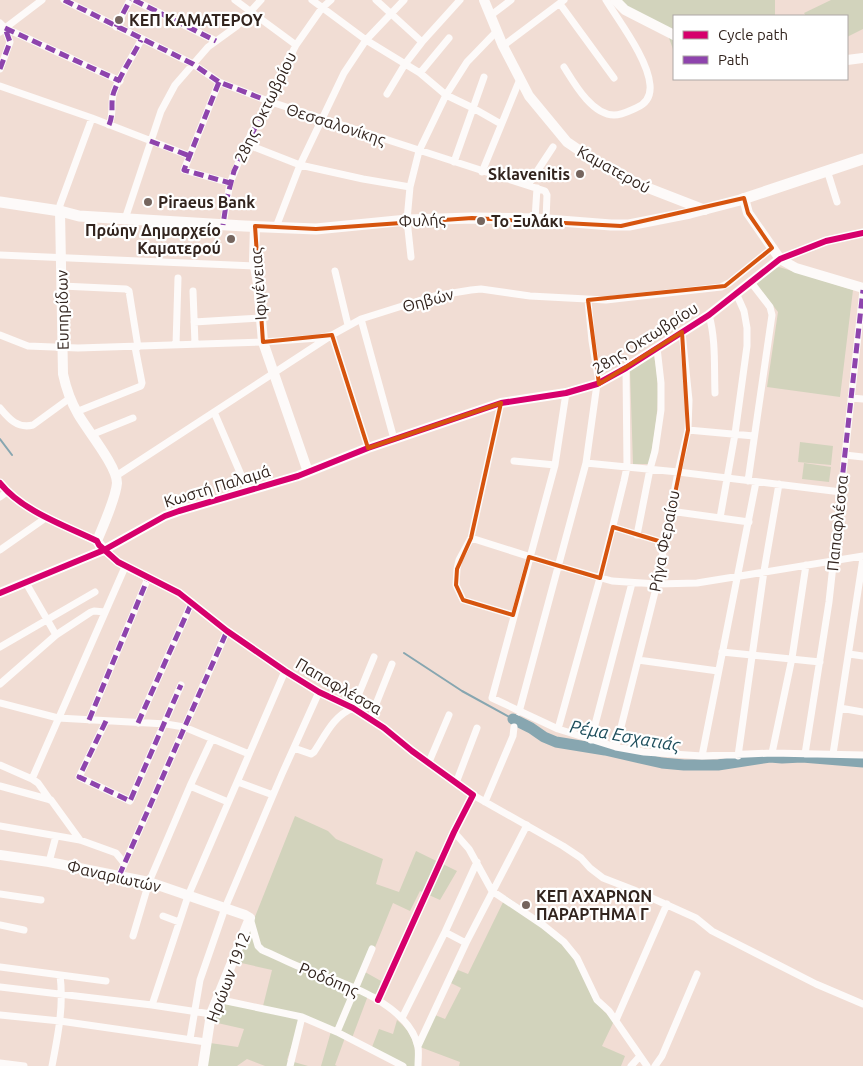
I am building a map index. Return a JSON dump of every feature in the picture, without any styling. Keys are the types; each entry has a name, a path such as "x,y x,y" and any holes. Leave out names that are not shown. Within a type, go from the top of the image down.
{"main road":[{"name":"Φυλής","path":"832,169 863,151"},
{"name":"Φυλής","path":"0,202 79,216 223,225 316,228 407,220 472,218 541,219 621,226 656,221 705,210 863,159"}],"street":[{"path":"2,28 42,0"},
{"name":"Θεσσαλονίκης","path":"64,0 141,40 193,64 219,82 268,101 482,172 537,188"},
{"path":"116,27 130,0"},
{"path":"134,0 216,41"},
{"path":"235,0 296,44"},
{"path":"125,219 161,111 175,85 216,41 237,26 251,12 260,0"},
{"path":"312,0 366,40 420,73 446,95 474,108 501,124"},
{"name":"28ης Οκτωβρίου","path":"223,225 230,183 246,144 296,44 322,8 331,0"},
{"path":"376,0 422,42"},
{"path":"276,227 300,165 344,73 366,40 404,0"},
{"path":"388,94 405,64 460,0"},
{"name":"Καματερού","path":"484,0 496,32 529,96 563,138 574,148 638,184 705,210"},
{"path":"490,16 512,0"},
{"path":"564,67 581,94 595,107 612,116 621,115 643,105 650,96 647,70 606,0"},
{"path":"615,0 625,10 673,34"},
{"path":"503,46 562,2 614,78"},
{"path":"0,69 10,42 2,28"},
{"path":"2,28 120,80"},
{"path":"411,257 407,220 410,186 419,151 446,95 467,62 496,32"},
{"path":"420,73 449,38"},
{"path":"109,124 113,115 113,96 141,40"},
{"path":"848,60 863,58"},
{"path":"454,162 484,77"},
{"path":"482,172 520,79"},
{"path":"219,82 184,170 230,183"},
{"path":"0,86 109,124 190,156"},
{"path":"0,256 60,257 60,205 92,118"},
{"path":"246,144 300,165 363,179 410,186"},
{"path":"528,185 553,148"},
{"path":"832,169 837,202"},
{"path":"537,188 545,191 547,194 541,219 537,188"},
{"path":"744,198 748,214 780,259 796,268 863,289"},
{"name":"Ιφιγένειας","path":"255,226 255,266 262,342 273,374"},
{"path":"780,259 826,241 863,233"},
{"name":"Θηβών","path":"116,476 332,335 361,319 434,296 481,289 530,296 606,300 720,287 730,282 772,248"},
{"name":"Ευπηρίδων","path":"116,476 111,464 76,412 63,374 60,257 255,266"},
{"name":"28ης Οκτωβρίου","path":"308,472 368,448 501,403 566,393 598,384 708,315 780,259"},
{"path":"336,271 348,325"},
{"path":"176,345 178,278"},
{"path":"748,481 772,315 770,307 750,281"},
{"path":"62,286 126,289 129,291 142,383 141,386 76,412"},
{"name":"Παπαφλέσσα","path":"805,754 820,662 833,562 863,289"},
{"path":"193,291 195,344"},
{"path":"720,518 735,434 747,337 744,312 736,293"},
{"path":"519,712 586,463 598,384 588,300"},
{"path":"708,315 712,325 715,393"},
{"path":"194,322 260,318"},
{"path":"361,319 394,439"},
{"name":"Ρήγα Φεραίου","path":"616,747 657,584 670,511 688,430 689,400 682,332"},
{"path":"0,334 28,346 63,347 136,347 262,342 318,338 332,335 368,448"},
{"path":"637,535 655,450 661,410 661,383 657,348"},
{"path":"558,729 600,578 626,467 626,368"},
{"path":"273,374 308,472"},
{"path":"566,393 555,465 492,696 493,700 558,729 591,740 616,747 658,754 702,756 738,756 772,753 863,755"},
{"path":"0,408 18,426 27,427 33,425 70,398"},
{"path":"851,398 863,399"},
{"path":"501,403 471,538 456,569 456,585 463,600 514,615"},
{"path":"214,412 248,491"},
{"path":"91,435 133,418"},
{"path":"688,430 754,436"},
{"path":"845,455 863,457"},
{"path":"514,460 555,465"},
{"path":"586,463 840,492"},
{"name":"Κωστή Παλαμά","path":"0,593 104,550 164,516 308,472"},
{"path":"0,483 7,492 47,517 98,541 115,494 116,476"},
{"path":"702,756 756,482"},
{"path":"738,756 764,571 779,484"},
{"path":"0,497 7,492"},
{"path":"670,511 749,522"},
{"path":"0,550 47,517"},
{"path":"613,527 665,543"},
{"path":"471,538 600,578 632,583 697,583 737,575 863,557 833,754"},
{"name":"Παπαφλέσσα","path":"98,541 104,550 125,567 179,593 227,631 285,671 319,692 370,719 473,795 569,850 602,878 667,904 696,918 712,931 734,943 816,984 863,1004"},
{"path":"772,753 792,658 806,566"},
{"path":"32,779 125,567"},
{"path":"89,720 148,578"},
{"path":"26,582 56,635"},
{"path":"591,740 632,583"},
{"path":"0,647 95,592"},
{"path":"138,723 192,602"},
{"path":"0,684 56,635 91,612 105,612"},
{"path":"119,876 227,631"},
{"path":"722,652 820,662"},
{"path":"849,654 863,656"},
{"path":"294,748 311,754 314,752 336,719 343,712 352,708 374,657"},
{"path":"638,660 718,671"},
{"path":"370,719 392,664"},
{"path":"152,1005 188,896 285,671"},
{"path":"106,721 79,777 130,801 181,685"},
{"path":"190,1039 200,980 225,908 319,692"},
{"path":"0,703 58,718 164,724 184,727 249,754"},
{"path":"840,708 863,712"},
{"path":"429,762 449,715"},
{"path":"485,802 513,736 514,727"},
{"path":"456,783 477,728"},
{"path":"133,936 149,882 212,739"},
{"path":"0,765 38,783 80,840"},
{"path":"238,782 273,795"},
{"path":"0,786 51,800"},
{"path":"190,786 228,802"},
{"path":"378,1000 454,832 473,795"},
{"path":"0,826 80,840 116,853 124,863"},
{"path":"418,1046 466,943 527,826"},
{"path":"454,832 469,849 492,891 543,925 564,942 577,958 597,1000 616,1020 647,1066"},
{"path":"49,862 56,836"},
{"name":"Φαναριωτών","path":"0,855 49,862 149,882 225,908"},
{"path":"402,1018 477,862"},
{"path":"0,894 41,900"},
{"path":"616,1020 667,904"},
{"path":"225,908 250,918"},
{"path":"163,916 179,922"},
{"name":"Ροδόπης","path":"250,918 258,946 262,950 306,970 333,978 378,1000 402,1018 410,1028 418,1046 418,1066"},
{"name":"Ηρώων 1912","path":"203,1066 211,1014 250,918"},
{"path":"0,925 24,930"},
{"path":"445,932 466,943"},
{"path":"337,1032 372,949"},
{"path":"0,967 106,981"},
{"path":"655,1066 662,1056 698,974"},
{"path":"52,1066 63,995 60,975"},
{"path":"0,988 152,1005 211,1014"},
{"path":"217,999 302,1017 337,1032 403,1066"},
{"path":"0,1015 60,1021 206,1042"},
{"path":"290,1066 302,1017"},
{"path":"631,1066 640,1056"},
{"path":"0,1063 24,1066"}],"highlighted area":[{"path":"744,198 748,213 772,248 725,286 588,300 599,384 682,332 688,430 665,543 613,527 600,578 529,557 513,615 463,600 456,585 457,569 471,538 501,403 368,448 332,335 263,342 255,226 316,229 472,218 621,226"}],"green space":[{"path":"620,0 775,0 775,15 673,15 673,49 665,27 624,6"},
{"path":"831,0 863,0 863,29 848,36 848,15 805,15 804,13"},
{"path":"779,267 853,290 840,397 767,387 778,312 755,282 766,271"},
{"path":"654,356 658,397 656,424 649,464 633,464 630,371"},
{"path":"800,442 833,446 831,465 798,462"},
{"path":"804,463 831,467 829,482 802,479"},
{"path":"295,816 328,831 336,839 383,859 376,884 399,892 416,851 457,871 440,900 420,891 410,911 393,903 365,972 381,981 377,994 369,993 352,1038 346,1035 335,1065 337,1066 321,1066 332,1028 302,1015 287,1060 308,1066 265,1066 247,1059 237,1066 206,1066 210,1043 238,1047 244,1029 213,1022 218,1003 262,1010 272,970 237,962"},
{"path":"506,896 548,925 568,943 604,1011 614,1021 602,1046 625,1056 621,1066 459,1066 460,1062 420,1047 435,1015 445,1019 461,988 451,983 458,970 468,974"},
{"path":"397,1020 410,1035 415,1052 416,1066 407,1066 372,1047 379,1029 393,1034"}],"waterway":[{"name":"Ρέμα Εσχατιάς","path":"0,439 12,455"},
{"name":"Ρέμα Εσχατιάς","path":"404,653 462,691 513,719"},
{"name":"Ρέμα Εσχατιάς","path":"513,719 556,742 605,750 662,763 718,765 770,757 802,757 863,762"}],"marked path":[{"path":"64,0 193,64 219,82 268,101 234,171 223,225"},
{"path":"116,27 130,0"},
{"path":"134,0 216,41"},
{"path":"5,28 120,81"},
{"path":"0,69 10,42 5,28"},
{"path":"109,125 115,89 141,40"},
{"path":"219,82 184,170 230,183"},
{"path":"150,141 190,156"},
{"path":"833,562 863,290"},
{"path":"89,720 148,578"},
{"path":"138,723 192,602"},
{"path":"119,876 227,631"},
{"path":"106,721 79,777 130,801 181,685"}],"cycle path":[{"path":"0,593 104,550 165,516 179,511 298,476 368,448 501,403 566,393 597,384 626,368 709,315 780,259 826,241 863,233"},
{"path":"0,483 9,493 32,510 97,541 118,562 179,593 227,631 285,671 319,692 353,708 384,728 412,751 473,795 454,832 378,1000"}],"place":[{"name":"ΚΕΠ ΚΑΜΑΤΕΡΟΥ","path":"119,20"},
{"name":"Sklavenitis","path":"580,174"},
{"name":"Piraeus Bank","path":"148,202"},
{"name":"Το Ξυλάκι","path":"481,221"},
{"name":"Πρώην Δημαρχείο Καματερού","path":"231,239"},
{"name":"ΚΕΠ ΑΧΑΡΝΩΝ ΠΑΡΑΡΤΗΜΑ Γ","path":"526,905"}]}
